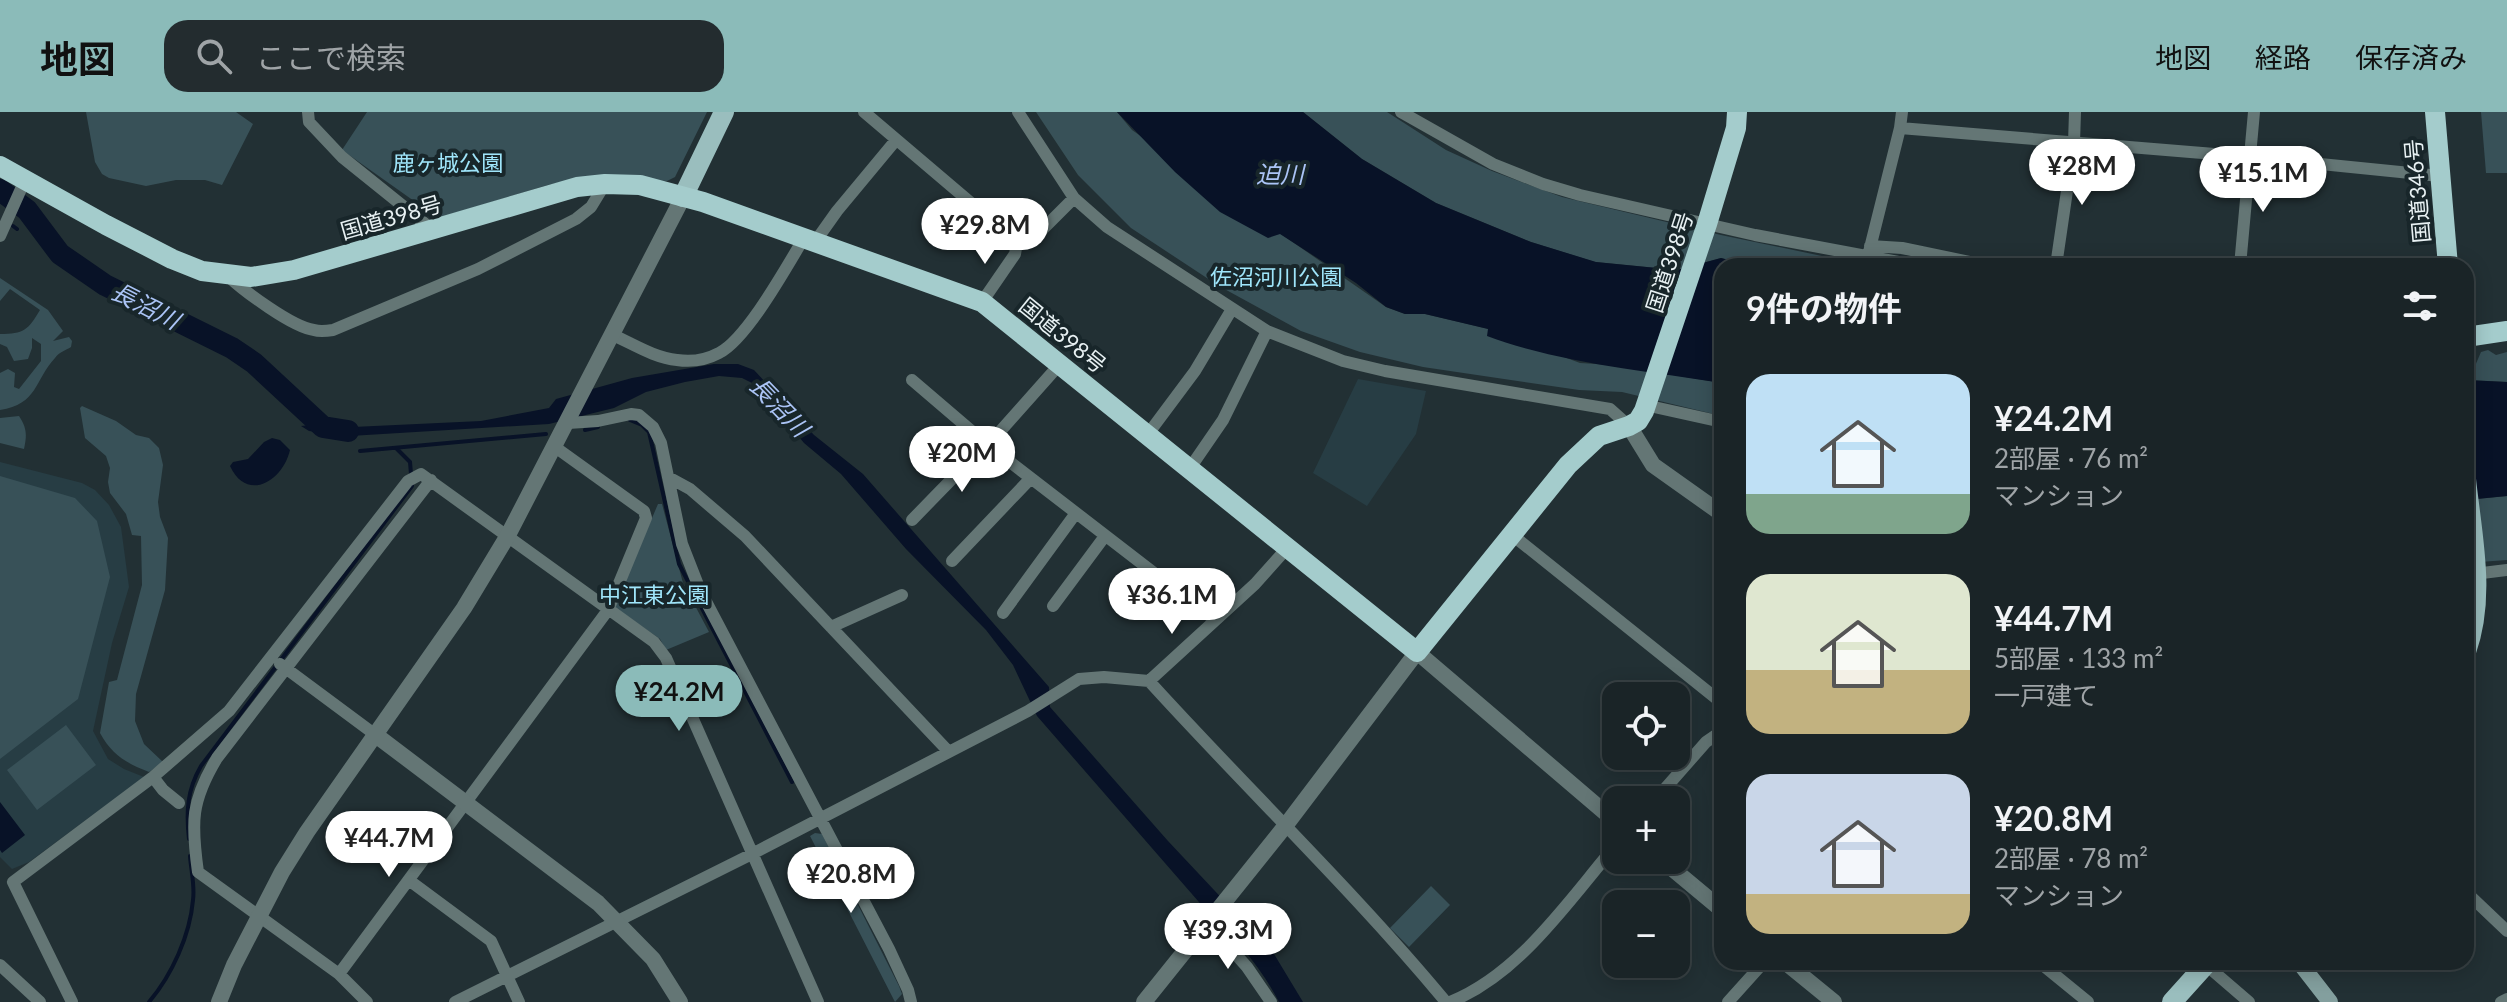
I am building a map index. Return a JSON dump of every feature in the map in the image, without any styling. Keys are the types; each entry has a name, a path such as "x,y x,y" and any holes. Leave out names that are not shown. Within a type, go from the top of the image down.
{"highway":[{"name":"国道346号","path":"2435,112 2447,258"},
{"name":"国道398号","path":"1624,421 1638,421 1648,400 1707,224 1736,128 1737,113"},
{"name":"国道398号","path":"0,166 22,187 172,259 202,271 228,276 251,277 294,270 434,231 541,195 605,184 640,185 809,240 982,302 1417,652"},
{"path":"2474,336 2507,331"},
{"path":"1417,652 1568,465 1599,436 1624,421"}],"main road":[{"path":"683,197 720,113"},
{"path":"2172,1002 2201,970"},
{"path":"2305,970 2330,1002"}],"street":[{"path":"308,112 309,122 342,157 434,231"},
{"path":"864,112 1017,242"},
{"path":"1018,112 1074,198 1107,227 1267,331 1343,361 1426,380 1610,409 1624,421 1653,465 1714,508"},
{"path":"1401,112 1465,150 1543,184 1707,224 1869,251 1893,258"},
{"path":"1869,251 1902,112"},
{"path":"2057,258 2074,143 2075,112"},
{"path":"2241,258 2254,112"},
{"path":"1900,128 2440,176"},
{"path":"613,335 673,360 704,359 721,353 748,324 809,240 896,140"},
{"path":"228,276 240,288 295,322 311,330 333,330 478,269 576,219 591,207 605,184"},
{"path":"0,236 7,211 22,187"},
{"path":"219,1002 258,917 307,832 464,608 507,537 683,197"},
{"path":"1017,242 1037,235 1074,198"},
{"path":"982,302 1015,254 1017,242"},
{"path":"1869,251 1902,248 1950,258"},
{"path":"1148,434 1195,371 1232,309"},
{"path":"1190,468 1223,420 1267,331"},
{"path":"912,520 1060,364"},
{"path":"912,380 987,444 1215,620"},
{"path":"1648,400 1654,407 1714,420"},
{"path":"568,423 639,415 653,427 661,443 682,544 700,590 889,949 911,1002"},
{"path":"339,974 608,610 646,518 644,511 555,447"},
{"path":"367,1002 339,974 198,872 193,809 203,780 217,758 426,477"},
{"path":"72,1002 13,882 153,777 229,711 408,481 426,477 654,642 666,658 818,1002"},
{"path":"668,477 690,489 745,536 949,752"},
{"path":"952,561 1031,478"},
{"path":"1003,613 1076,513"},
{"path":"1511,534 1714,697"},
{"path":"1053,606 1105,536"},
{"path":"1149,681 1255,584 1288,547"},
{"path":"2474,573 2507,570"},
{"path":"831,627 902,595"},
{"path":"1144,1002 1286,825 1417,652 1602,810"},
{"path":"272,655 284,669 579,886 617,921 662,970 680,1002"},
{"path":"455,1002 820,819 1028,711 1085,677 1149,681 1448,1002 1481,988 1505,971 1602,861"},
{"path":"1667,786 1714,736"},
{"path":"153,777 179,803"},
{"path":"1679,874 1714,903"},
{"path":"410,881 485,934 498,952 519,1002"},
{"path":"2474,900 2507,931"},
{"path":"1209,920 1271,1002"},
{"path":"0,965 40,1002"},
{"path":"1728,1002 1757,970"},
{"path":"1795,970 1834,1002"},
{"path":"2049,970 2088,1002"},
{"path":"2215,970 2249,1002"},
{"path":"2501,1002 2507,999"}],"shaded area":[{"path":"1358,379 1426,391 1416,434 1367,506 1313,473"},
{"path":"0,462 82,483 95,490 109,505 121,527 129,587 112,643 93,731 108,759 144,777 29,862 12,869 0,857"}],"green space":[{"path":"86,112 236,112 253,124 222,185 205,180 176,180 146,186 102,174 95,162"},
{"name":"鹿ヶ城公園","path":"367,112 707,112 675,177 667,181 583,177 438,218 342,150"},
{"name":"佐沼河川公園","path":"1036,112 1117,112 1132,130 1386,307 1405,314 1425,314 1489,329 1580,363 1613,365 1714,382 1714,414 1622,392 1579,390 1423,367 1360,352 1301,331 1219,286 1131,228 1078,175"},
{"path":"1303,112 1387,112 1446,150 1562,197 1832,258 1714,258 1677,270 1595,262 1531,242 1436,203 1362,159"},
{"path":"2481,112 2507,112 2507,173 2486,173"},
{"path":"0,278 48,310 63,331 53,341 69,337 72,341 71,347 58,355 48,367 29,397 22,403 0,410 0,373 8,369 15,373 14,387 19,389 41,361 41,344 32,338 28,359 14,361 7,347 0,344 0,334 24,330 40,310 10,289 0,301"},
{"path":"2488,350 2496,355 2507,352 2507,382 2474,380 2474,366 2481,352"},
{"path":"82,406 116,421 136,435 149,438 159,448 163,465 158,502 168,538 165,590 136,694 135,721 144,744 163,762 149,772 120,757 100,733 109,682 117,680 142,585 141,536 132,535 126,514 110,493 110,468 106,456 85,438"},
{"path":"19,416 26,432 24,449 0,443 0,418"},
{"path":"0,476 75,498 97,521 110,577 78,699 0,759"},
{"path":"2507,496 2507,560 2474,562 2474,499"},
{"name":"中江東公園","path":"658,504 662,504 683,583 709,632 666,650 660,639 614,607"},
{"path":"66,725 96,765 37,810 7,770"},
{"path":"822,834 899,986 902,994 895,1002 810,836"},
{"path":"1431,886 1450,905 1409,947 1390,928"}],"water":[{"name":"迫川","path":"1117,112 1303,112 1362,159 1436,203 1531,242 1596,262 1677,270 1714,260 1714,382 1545,353 1487,336 1488,329 1425,314 1405,314 1386,307 1356,283 1280,234 1268,238 1220,212 1175,172"},
{"path":"714,364 738,364 754,370 814,435 863,474 1049,687 1050,707 1168,841 1274,954 1303,1002 1279,1002 1246,952 1037,716 1013,665 986,630 906,549 841,474 804,443 756,385 742,378 719,376 685,382 646,392 614,408 549,424 350,436 309,431 301,426 327,423 353,427 481,421 549,408 556,399 632,378"},
{"path":"2474,380 2507,382 2507,496 2474,499"},
{"path":"272,438 280,440 290,450 280,471 264,484 246,483 237,477 230,466 233,462 248,459"},
{"path":"0,802 25,835 2,853 0,850"}],"waterway":[{"name":"長沼川","path":"0,190 27,210 60,254 105,285 232,348 254,363 323,427 348,431"},
{"path":"13,226 17,229"},
{"path":"630,420 649,432 679,564 792,782"},
{"path":"585,430 598,427"},
{"path":"360,451 546,434"},
{"path":"189,839 189,801 201,766 412,486 410,462 397,449"},
{"path":"149,1002 172,967 188,927 193,895 190,856"}]}
